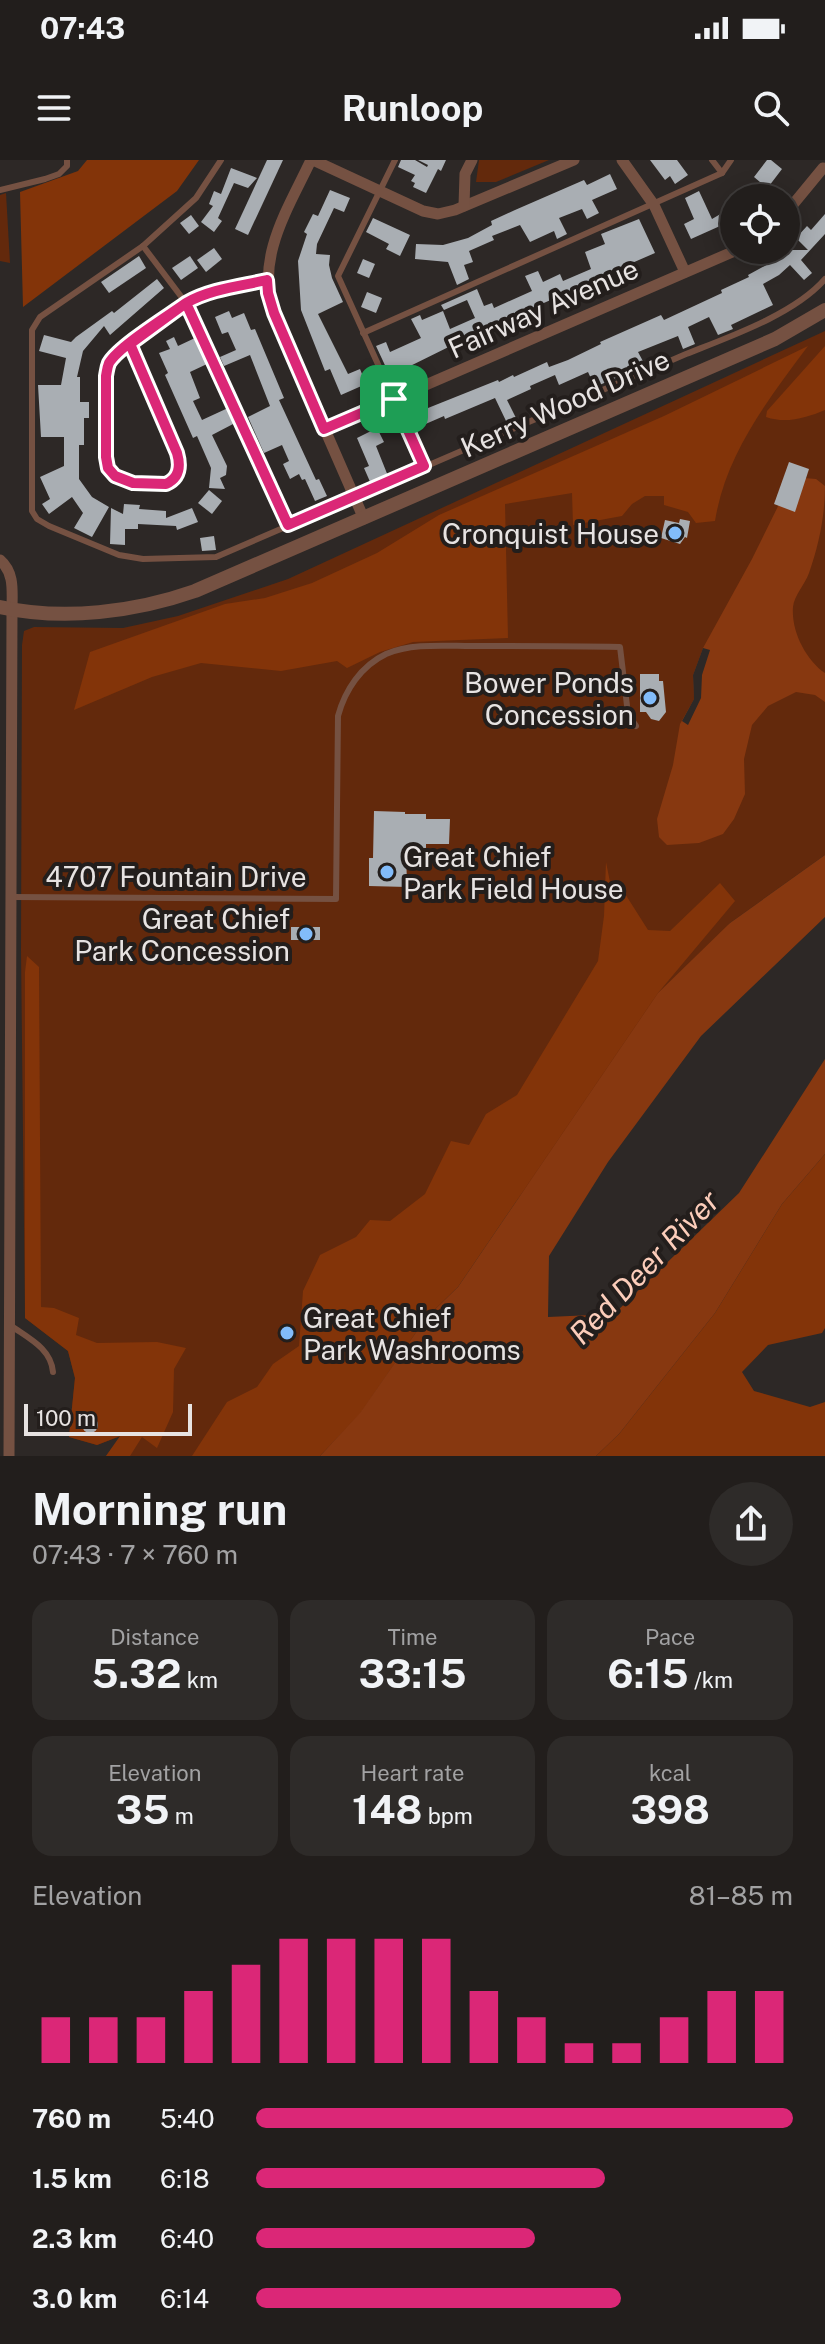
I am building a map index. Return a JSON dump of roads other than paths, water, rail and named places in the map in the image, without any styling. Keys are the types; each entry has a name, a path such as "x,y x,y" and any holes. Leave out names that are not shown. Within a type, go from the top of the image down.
{"street":[{"path":"364,519 268,293 271,246 312,160 430,213 447,212 464,206 574,160"},
{"path":"464,206 465,174 472,160"},
{"path":"622,160 654,205 685,272"},
{"path":"800,194 821,166"},
{"name":"Fairway Avenue","path":"324,429 720,257"},
{"path":"130,344 179,458 177,475 166,484 133,483 120,480 111,472 107,462 108,366 117,354 130,344 186,303 208,294 267,280"},
{"name":"Kerry Wood Drive","path":"6,608 57,612 115,610 175,598 214,584 775,339 825,310"},
{"path":"0,560 11,575 6,608 12,897 6,956 9,1456"}],"lane":[{"path":"0,190 59,174 67,166 67,160"},
{"path":"221,160 196,198 143,246 40,317 32,330 32,511 37,519 119,555 143,559 216,557 747,330 809,295 825,279"},
{"path":"395,160 338,276 424,466"},
{"path":"712,160 722,173"},
{"path":"363,333 654,205 722,173 731,160"},
{"path":"143,246 186,303 288,525"},
{"name":"4707 Fountain Drive","path":"12,897 336,899 338,716 348,689 357,678 376,660 397,650 433,646 620,647 628,714 636,726"},
{"path":"10,1325 45,1350 51,1359 53,1372"}],"place":[{"name":"Cronquist House","path":"675,533"},
{"name":"Bower Ponds Concession","path":"650,698"},
{"name":"Great Chief Park Field House","path":"387,872"},
{"name":"Great Chief Park Concession","path":"306,934"},
{"name":"Great Chief Park Washrooms","path":"287,1333"}],"water label":[{"name":"Red Deer River","path":"644,1267"}]}
